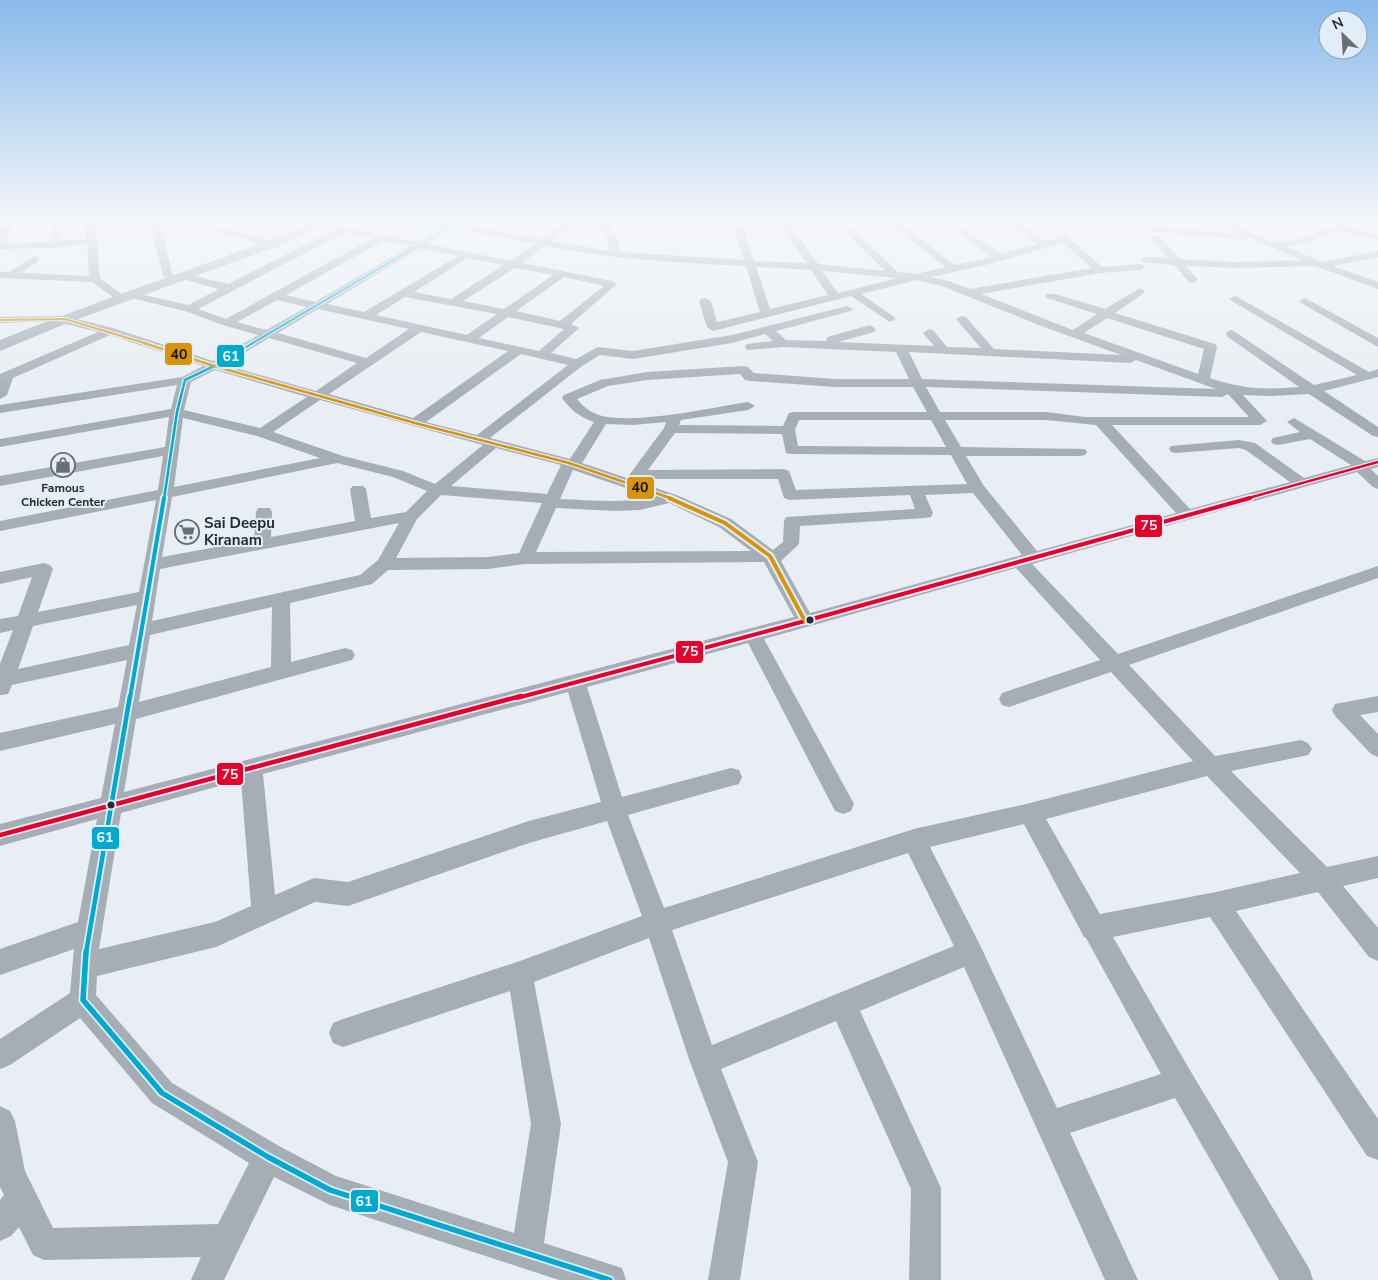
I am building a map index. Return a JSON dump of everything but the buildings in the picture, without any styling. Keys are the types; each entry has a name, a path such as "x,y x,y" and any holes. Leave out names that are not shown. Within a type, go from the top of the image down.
{"main road":[{"path":"124,295 152,283"},
{"path":"0,340 163,283"},
{"path":"0,346 60,318"}],"street":[{"path":"102,283 124,295 189,309 227,323 367,362"},
{"path":"210,283 230,288"},
{"path":"189,309 240,283"},
{"path":"227,323 299,283"},
{"path":"0,409 185,380 214,366 355,283"},
{"path":"364,317 421,283"},
{"path":"454,302 484,283"},
{"path":"469,339 549,283"},
{"path":"563,325 612,284 605,283"},
{"path":"756,283 766,314"},
{"path":"825,283 835,297"},
{"path":"705,301 713,327 893,283"},
{"path":"944,283 1075,334 1152,360 1219,387 1238,392 1260,421 1085,421 1046,416 794,416 788,430 791,450 957,453 1080,452"},
{"path":"967,293 1026,283"},
{"path":"1075,334 1140,291"},
{"path":"853,292 890,319"},
{"path":"404,293 508,313 573,328 542,355"},
{"path":"274,296 578,363"},
{"path":"1051,296 1211,347 1202,380"},
{"path":"1236,298 1372,375"},
{"path":"1306,301 1378,343"},
{"path":"0,320 15,309"},
{"path":"142,630 366,580 384,564 411,516 437,490 487,441 578,363 598,351 638,354 732,339 847,309"},
{"path":"0,320 60,318 109,331 214,366 415,423 633,479 669,498 725,523 771,558 805,621"},
{"path":"962,319 992,354"},
{"path":"737,321 749,334"},
{"path":"262,433 417,328"},
{"path":"767,329 783,343"},
{"path":"828,345 829,341 870,329"},
{"path":"0,395 4,377 109,331"},
{"path":"929,333 944,351"},
{"path":"1232,334 1378,433"},
{"path":"751,347 783,343 1152,360"},
{"path":"901,349 935,416 977,488 1026,559 1114,663 1211,766 1323,880 1378,948"},
{"path":"415,423 517,351"},
{"path":"788,430 601,421 577,408 569,398 605,383 647,376 744,370 750,377 835,383 917,383 1216,393 1311,389 1372,375"},
{"path":"185,380 177,412 142,630 89,931 84,966 83,1000 162,1093 268,1157 330,1190 610,1280"},
{"path":"633,479 673,423 748,406"},
{"path":"0,443 177,412 262,433 338,459 398,474 437,490 551,501 632,505 669,498"},
{"path":"525,558 551,501 571,464 601,421"},
{"path":"1100,421 1187,515"},
{"path":"1294,422 1367,465 1378,484"},
{"path":"1278,441 1312,434"},
{"path":"1176,449 1239,444 1250,446 1302,483"},
{"path":"0,481 172,450"},
{"path":"0,526 338,459"},
{"path":"0,835 805,621 1367,465"},
{"path":"384,564 488,563 525,558 771,558 791,544 792,521 784,474 633,479"},
{"path":"789,496 977,488"},
{"path":"358,489 364,525"},
{"path":"792,521 925,513 915,490"},
{"path":"262,544 264,512"},
{"path":"153,565 411,516"},
{"path":"0,578 44,569 26,621 1,683"},
{"path":"1009,699 1378,572"},
{"path":"0,626 147,597"},
{"path":"280,672 281,600"},
{"path":"753,635 843,804"},
{"path":"1,683 138,650"},
{"path":"0,742 127,714 345,655"},
{"path":"575,681 614,808 657,923 704,1062 743,1162 724,1280"},
{"path":"1378,704 1342,710 1378,748"},
{"path":"343,1033 520,974 657,923 914,840 1030,813 1211,766 1301,749"},
{"path":"251,767 264,912"},
{"path":"84,966 216,934 314,890 348,894 529,832 731,777"},
{"path":"1030,813 1181,1082 1297,1280"},
{"path":"914,840 970,952 1122,1280"},
{"path":"1093,928 1216,904 1378,867"},
{"path":"1216,904 1378,1145"},
{"path":"0,962 89,931"},
{"path":"704,1062 970,952"},
{"path":"520,974 546,1124 527,1252"},
{"path":"0,1055 83,1000"},
{"path":"843,1006 926,1188 925,1280"},
{"path":"1050,1125 1181,1082"},
{"path":"0,1120 10,1174 44,1244 226,1240"},
{"path":"206,1280 268,1157"},
{"path":"0,1225 22,1198"}],"transit line":[{"name":"61","path":"355,283 214,366 185,380 177,412 165,494 89,931 84,966 83,1000 162,1093 268,1157 330,1190 610,1280"},
{"name":"40","path":"0,320 65,319 109,331 214,366 415,423 569,463 673,499 725,523 770,556 805,621"},
{"name":"75","path":"0,835 805,621 1378,462"}],"place":[{"name":"Famous Chicken Center","path":"63,465"},
{"name":"Sai Deepu Kiranam","path":"187,532"}]}
